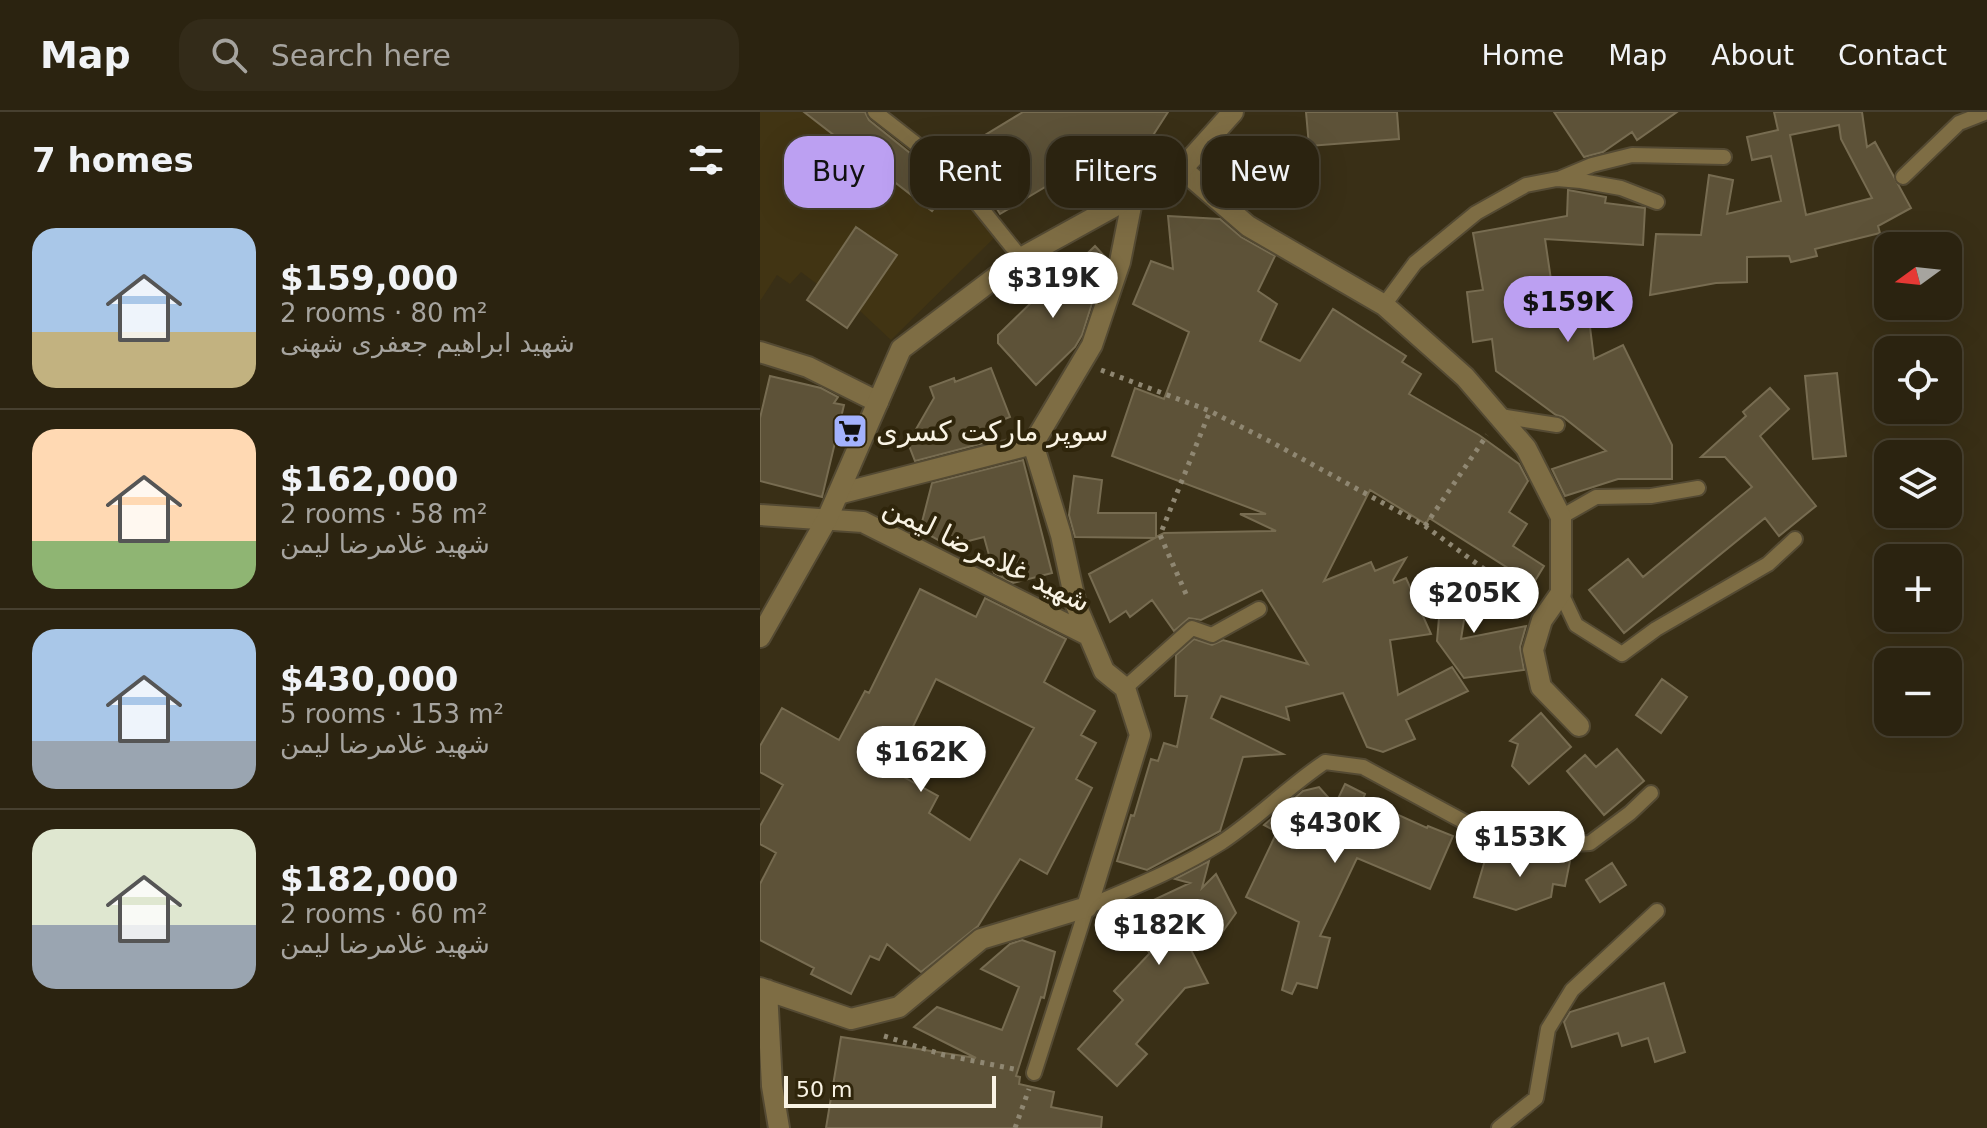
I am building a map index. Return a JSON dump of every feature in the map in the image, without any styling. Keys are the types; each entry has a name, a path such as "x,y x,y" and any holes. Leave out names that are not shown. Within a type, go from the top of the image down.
{"street":[{"path":"1186,165 1233,112"},
{"path":"1186,172 1248,226 1384,305 1465,377 1526,448 1561,517 1561,593 1542,620 1533,650 1541,687 1579,726"},
{"path":"760,637 827,519 901,349 1021,258 1111,208"},
{"path":"838,494 1033,444 1092,345 1120,262 1131,208"},
{"path":"760,352 808,367 878,402"},
{"path":"1033,444 1061,535 1076,605 1088,635"},
{"name":"شهید غلامرضا لیمن","path":"760,515 863,522 1088,635 1104,671 1125,688 1140,735 1087,907"},
{"path":"779,1128 763,989 851,1019 899,1007 981,939 1087,907"}],"lane":[{"path":"875,112 952,172 1021,258"},
{"path":"1903,177 1959,123 1987,112"},
{"path":"1384,305 1415,263 1476,213 1526,185 1557,179 1592,165 1632,155 1724,157"},
{"path":"1557,179 1621,188 1657,202"},
{"path":"1500,416 1557,425"},
{"path":"1561,517 1596,497 1651,496 1698,488"},
{"path":"1561,593 1576,625 1622,654 1656,629 1768,564 1795,539"},
{"path":"1125,688 1192,628 1212,635 1259,609"},
{"path":"1034,1073 1087,907 1172,871 1225,840 1293,783 1325,762 1363,767 1472,826 1528,847 1590,843 1651,793"},
{"path":"1499,1128 1536,1098 1548,1029 1572,990 1657,911"}],"path":[{"path":"1080,362 1210,411 1425,526 1491,574 1542,620"},
{"path":"1186,594 1160,535 1210,411"},
{"path":"1425,526 1500,416"},
{"path":"851,1019 879,1035 944,1055 1034,1073 1015,1128"}],"shaded area":[{"path":"760,112 860,112 891,136 784,136 784,208 894,208 894,138 910,151 910,208 971,208 994,238 891,340 860,311 847,328 807,300 817,284 801,272 790,284 777,275 760,301"}],"building":[{"path":"804,112 865,112 869,120 889,136 835,136"},
{"path":"1023,112 1168,112 1153,136 1046,136 1046,187 1030,196 1030,136 984,136"},
{"path":"1306,112 1397,112 1399,139 1319,145 1319,136 1308,136"},
{"path":"1554,112 1677,112 1637,140 1632,132 1603,152 1584,157"},
{"path":"1774,112 1862,112 1867,147 1875,142 1911,208 1878,226 1880,232 1815,249 1817,256 1791,262 1789,256 1747,257 1747,282 1716,283 1650,295 1656,234 1701,235 1709,175 1733,180 1727,214 1781,201 1771,156 1752,160 1747,137 1778,130","holes":["1839,125 1841,139 1872,198 1806,215 1790,135"]},
{"path":"894,140 910,153 910,194 894,182"},
{"path":"1568,190 1606,197 1605,203 1645,208 1643,245 1545,239 1555,307 1587,303 1594,359 1623,345 1672,445 1672,479 1618,479 1565,496 1552,469 1606,451 1496,371 1492,339 1473,342 1467,292 1483,290 1473,233 1567,216"},
{"path":"996,208 1010,208 1000,214"},
{"path":"1168,216 1220,219 1241,237 1275,256 1258,291 1277,304 1260,341 1300,361 1333,309 1406,356 1402,362 1421,374 1409,394 1479,435 1519,464 1528,481 1509,512 1527,524 1513,546 1544,566 1533,584 1429,518 1426,524 1370,490 1324,581 1371,562 1375,571 1406,558 1393,580 1394,583 1406,578 1431,634 1390,640 1398,695 1452,667 1468,691 1406,720 1415,739 1383,752 1367,747 1343,693 1286,707 1289,720 1221,696 1211,718 1283,754 1243,757 1220,831 1147,870 1117,861 1151,759 1158,761 1164,743 1177,747 1187,696 1175,696 1176,655 1194,639 1212,645 1223,640 1308,664 1262,590 1201,620 1189,618 1174,631 1152,600 1130,617 1126,611 1110,622 1089,574 1155,538 1075,537 1069,515 1074,476 1102,480 1098,513 1156,513 1156,537 1164,533 1276,531 1240,514 1266,514 1112,456 1135,388 1164,399 1189,332 1133,304 1151,261 1173,269"},
{"path":"856,227 897,255 847,328 807,300"},
{"path":"1095,246 1107,259 1102,273 1089,285 1094,297 1082,335 1075,347 1036,385 998,343 998,335"},
{"path":"991,368 1010,417 990,425 995,440 915,461 908,443 934,398 930,387 954,378 955,382"},
{"path":"1837,373 1846,456 1813,459 1805,376"},
{"path":"770,376 821,388 838,397 834,403 844,405 822,497 760,481 760,418"},
{"path":"1770,388 1789,409 1760,436 1816,506 1779,536 1765,518 1624,633 1589,590 1628,559 1643,577 1752,487 1725,457 1701,457 1746,416 1743,412"},
{"path":"1023,460 1052,573 1013,583 994,573 984,537 949,546 920,530 932,483"},
{"path":"1443,571 1472,571 1461,639 1526,626 1520,647 1524,670 1464,678 1437,641"},
{"path":"920,589 976,617 985,598 1066,639 1044,682 1095,711 1081,735 1096,743 1076,779 1092,788 1047,874 1020,859 978,926 921,972 887,944 879,960 870,956 851,994 811,974 814,968 760,940 760,884 776,853 760,844 760,826 783,785 760,772 760,746 782,708 839,740 865,691 869,693","holes":["936,679 1034,728 970,840 929,813 938,796 902,776 915,751 904,745"]},
{"path":"1662,679 1687,697 1661,733 1636,715"},
{"path":"1541,713 1571,747 1529,784 1512,766 1518,744 1510,741"},
{"path":"1617,749 1644,781 1604,815 1567,771 1585,755 1596,767"},
{"path":"1345,784 1365,794 1363,799 1427,828 1453,836 1430,889 1357,858 1320,936 1330,938 1317,988 1297,983 1292,994 1282,990 1299,922 1246,897 1277,832 1264,825 1303,791 1319,787 1335,805"},
{"path":"1488,850 1527,861 1528,857 1552,855 1570,861 1565,886 1553,884 1551,897 1516,910 1474,897"},
{"path":"1209,861 1202,888 1216,874 1236,913 1221,934 1190,948 1208,983 1185,988 1136,1044 1147,1054 1117,1086 1078,1049 1123,1000 1114,991 1150,953 1115,918 1190,883 1175,879"},
{"path":"1612,863 1626,885 1600,902 1586,880"},
{"path":"1022,940 1055,952 1044,998 1041,997 1016,1076 1020,1077 1019,1084 1054,1092 1051,1107 1102,1117 1101,1128 826,1128 841,1037 976,1058 914,1027 937,1007 1002,1030 1019,987 981,969 1010,944"},
{"path":"1664,983 1685,1052 1655,1062 1648,1038 1622,1046 1618,1033 1572,1047 1564,1022 1570,1012"}],"place":[{"name":"سوپر مارکت کسری","path":"850,431"}]}
